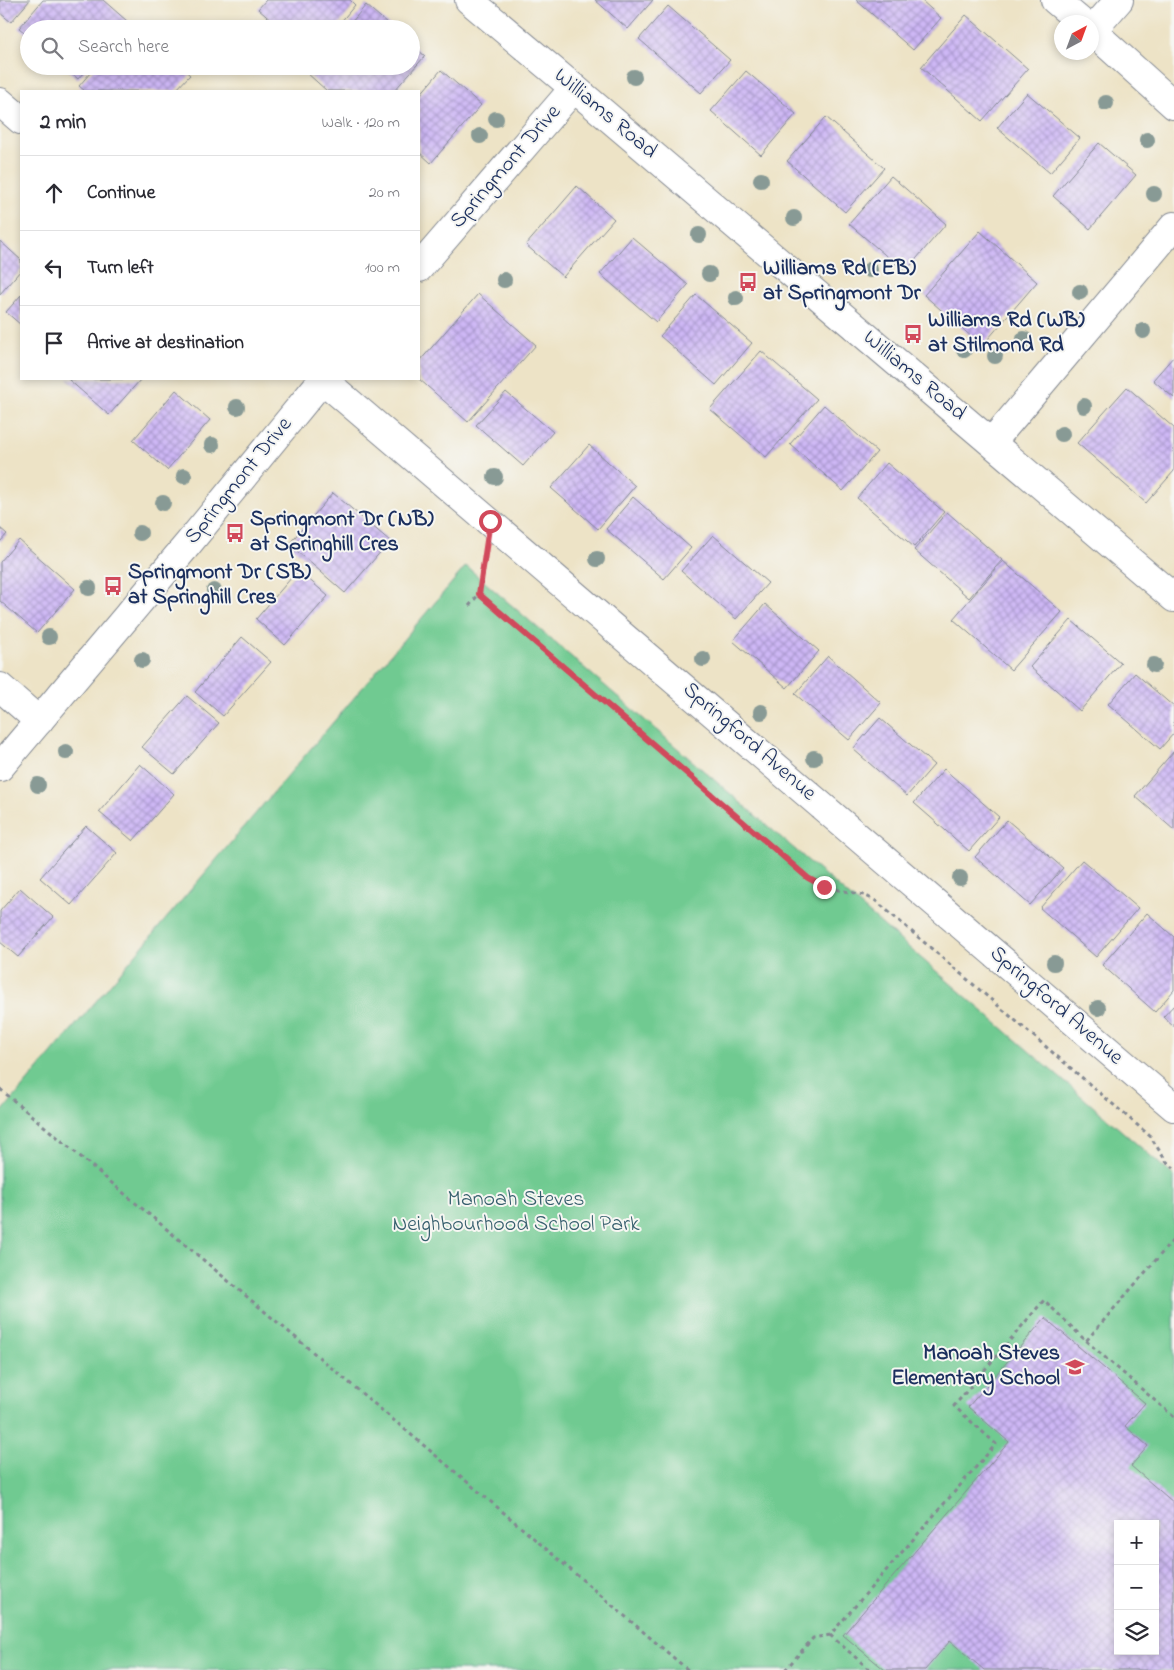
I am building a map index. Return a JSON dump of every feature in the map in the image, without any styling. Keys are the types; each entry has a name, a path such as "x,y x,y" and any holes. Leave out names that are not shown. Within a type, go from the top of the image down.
{"street":[{"name":"Williams Road","path":"469,0 1174,598"},
{"path":"1055,0 1073,15"},
{"path":"1099,23 1119,0"},
{"path":"1099,37 1174,105"},
{"name":"Springmont Drive","path":"420,267 574,88"},
{"path":"0,102 20,119"},
{"path":"992,442 1026,404 1174,226"},
{"name":"Springmont Drive","path":"0,767 188,544 322,380"},
{"name":"Springford Avenue","path":"324,380 1174,1107"},
{"path":"0,687 39,721"}],"path":[{"path":"469,606 479,594 490,521"},
{"path":"479,594 808,878 824,887 864,895 876,901 1150,1136 1166,1161 1174,1168"},
{"path":"0,1089 688,1670"},
{"path":"1086,1341 1174,1239"},
{"path":"785,1670 814,1638 830,1635 996,1444 954,1406 1044,1300 1086,1341 1174,1417"},
{"path":"830,1635 870,1670"}],"green space":[{"name":"Manoah Steves Neighbourhood School Park","path":"466,566 1174,1176 1174,1670 0,1670 0,1114"}],"building":[{"path":"0,0 30,0 11,22 0,13"},
{"path":"43,0 103,0 126,20 26,20"},
{"path":"266,0 350,0 355,5 342,20 271,20 258,9"},
{"path":"595,0 653,0 628,29"},
{"path":"856,0 921,0 941,18 913,50"},
{"path":"366,5 384,20 354,20"},
{"path":"668,6 730,60 701,93 639,39"},
{"path":"966,15 1028,69 982,121 921,67"},
{"path":"420,52 425,56 420,62"},
{"path":"441,70 481,105 431,163 420,153 420,95"},
{"path":"746,71 796,114 761,155 711,111"},
{"path":"73,75 81,75 78,79"},
{"path":"88,75 190,75 176,90 84,90 79,86"},
{"path":"309,75 408,75 395,90 326,90"},
{"path":"1027,93 1080,138 1050,173 997,128"},
{"path":"826,117 884,168 845,212 787,161"},
{"path":"1099,143 1136,175 1090,229 1053,196"},
{"path":"891,176 946,224 905,272 849,224"},
{"path":"577,186 614,219 563,277 526,245"},
{"path":"980,231 1037,282 982,346 924,295"},
{"path":"632,237 688,285 656,322 600,274"},
{"path":"0,241 20,259 20,271 0,294"},
{"path":"478,294 536,345 468,422 420,380 420,361"},
{"path":"696,295 752,343 716,385 660,336"},
{"path":"20,296 20,324 6,312"},
{"path":"761,351 817,399 766,457 710,409"},
{"path":"1174,356 1174,398 1153,380"},
{"path":"69,380 140,380 109,415"},
{"path":"1127,387 1174,428 1174,471 1146,503 1077,443"},
{"path":"176,390 210,420 167,470 133,440"},
{"path":"506,392 553,432 523,466 476,425"},
{"path":"824,405 877,452 843,491 790,444"},
{"path":"589,445 635,486 598,529 551,488"},
{"path":"887,463 944,512 914,547 857,498"},
{"path":"333,493 390,541 345,593 289,544"},
{"path":"633,497 691,548 664,579 606,529"},
{"path":"947,512 1002,560 969,598 914,550"},
{"path":"0,528 7,534 0,542"},
{"path":"713,535 768,583 736,619 681,571"},
{"path":"19,540 75,589 37,633 0,601 0,562"},
{"path":"1003,561 1062,612 1011,670 953,619"},
{"path":"298,570 328,596 285,645 256,619"},
{"path":"765,604 819,651 787,688 733,641"},
{"path":"1071,620 1121,663 1080,711 1030,667"},
{"path":"242,637 271,662 223,716 195,692"},
{"path":"828,656 881,703 849,740 795,694"},
{"path":"1135,673 1174,707 1174,733 1160,749 1108,704"},
{"path":"187,696 219,723 174,774 142,747"},
{"path":"880,718 934,765 907,796 853,749"},
{"path":"1174,751 1174,830 1135,796"},
{"path":"140,764 174,794 133,841 99,812"},
{"path":"944,769 999,817 969,851 914,803"},
{"path":"1007,820 1063,868 1030,905 975,857"},
{"path":"86,826 117,853 71,905 40,878"},
{"path":"1082,860 1138,908 1096,957 1040,908"},
{"path":"20,888 53,917 18,957 0,942 0,911"},
{"path":"1147,913 1174,937 1174,990 1155,1012 1102,965"},
{"path":"1174,1005 1174,1027 1163,1017"},
{"name":"Manoah Steves Elementary School","path":"1045,1318 1145,1403 1125,1426 1148,1446 1131,1466 1174,1503 1174,1670 984,1670 950,1641 925,1670 885,1670 843,1635 1009,1442 968,1407"}],"place":[{"name":"Williams Rd (EB) at Springmont Dr","path":"748,282"},
{"name":"Williams Rd (WB) at Stilmond Rd","path":"913,334"},
{"name":"Springmont Dr (NB) at Springhill Cres","path":"235,533"},
{"name":"Springmont Dr (SB) at Springhill Cres","path":"113,586"},
{"name":"Manoah Steves Elementary School","path":"1075,1367"}],"route":[{"path":"490,521 479,594 808,878 824,887"}]}
